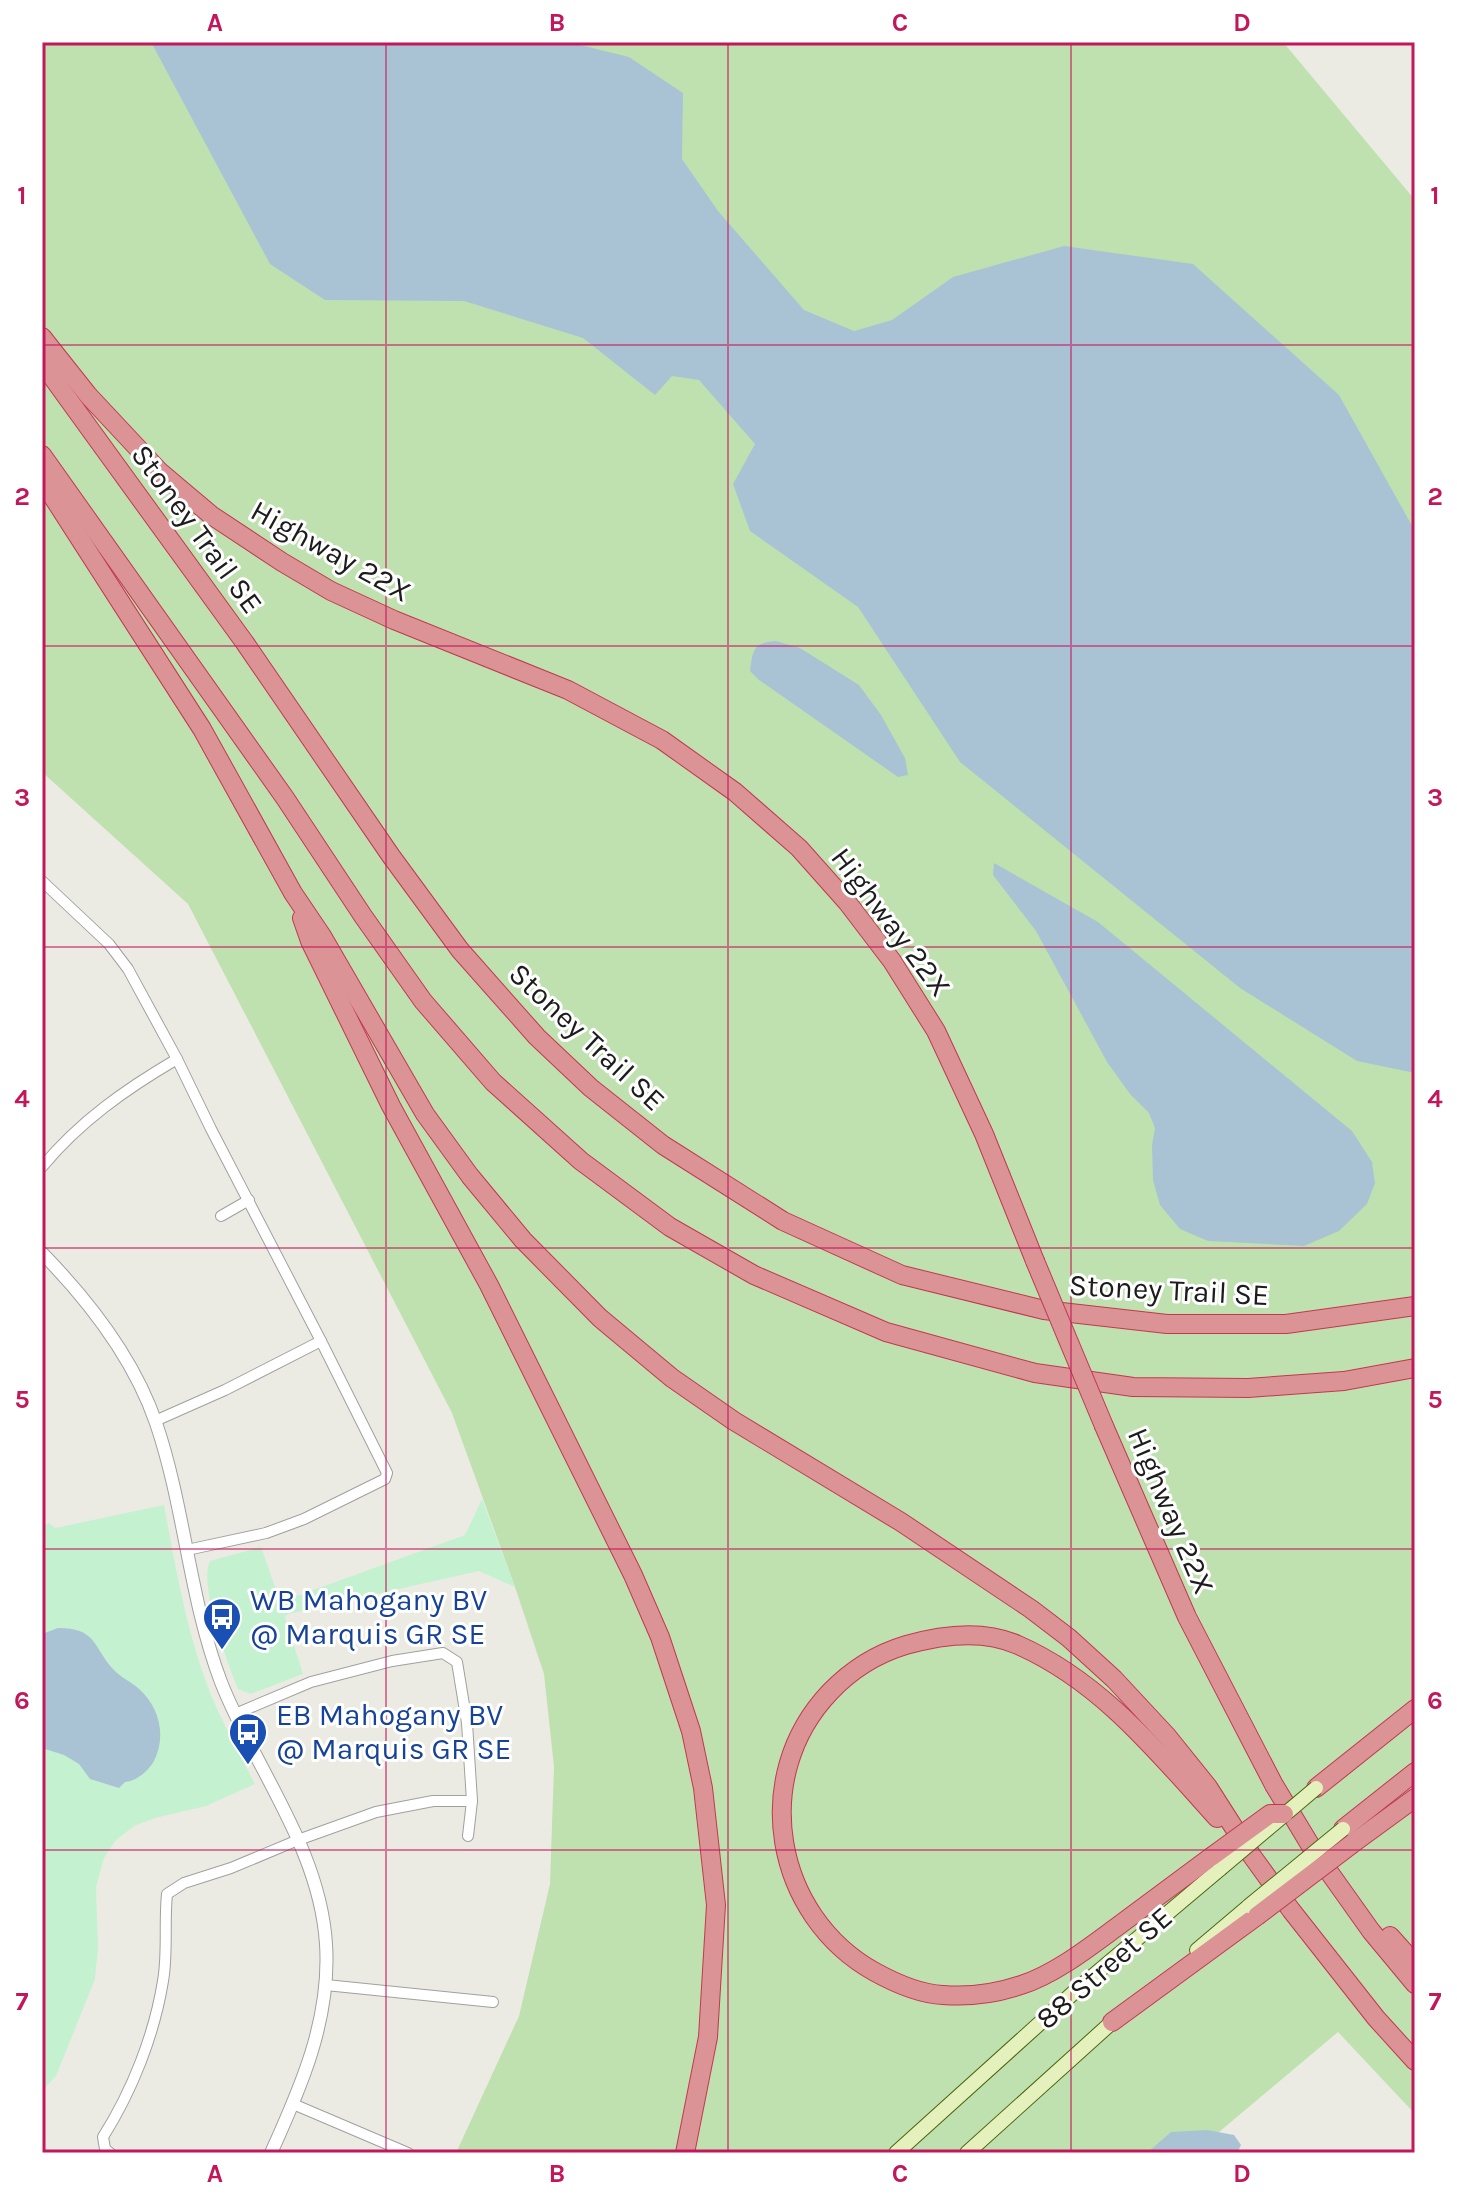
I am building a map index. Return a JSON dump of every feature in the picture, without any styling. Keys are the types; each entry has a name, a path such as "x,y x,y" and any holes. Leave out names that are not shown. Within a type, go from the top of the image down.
{"highway":[{"name":"Highway 22X","path":"42,337 88,395 160,472 222,523 331,591 394,620 568,690 662,740 735,792 799,848 847,902 892,961 936,1031 984,1134 1104,1426 1187,1617 1274,1785 1312,1848 1371,1931 1415,1984"},
{"name":"Stoney Trail SE","path":"42,363 245,643 391,856 460,950 537,1037 591,1088 663,1145 783,1221 902,1275 1044,1310 1167,1324 1286,1324 1415,1306"},
{"path":"42,455 285,798 423,1001 493,1082 581,1161 670,1227 754,1275 886,1332 1035,1373 1133,1387 1248,1388 1344,1381 1415,1368"},
{"path":"42,480 202,729 293,893 322,936 425,1114 470,1176 523,1240 600,1318 672,1378 734,1421 901,1522 1031,1609 1114,1679 1167,1736 1208,1787 1252,1856 1338,1972 1415,2061"},
{"path":"293,893 310,941 391,1106 489,1285 633,1575 660,1637 691,1731 703,1788 716,1905 708,2037 685,2153"},
{"path":"1252,1856 1164,1757 1111,1704 1056,1664 1016,1643 988,1637 956,1635 898,1647 870,1659 843,1678 819,1703 804,1726 787,1765 781,1798 781,1831 788,1863 804,1901 826,1933 858,1962 897,1984 941,1996 980,1994 1023,1985 1072,1959 1215,1863 1270,1814 1284,1814"},
{"path":"1316,1788 1415,1709"},
{"path":"1112,2022 1348,1837 1415,1772"},
{"path":"1348,1837 1415,1798"},
{"path":"1312,1848 1343,1878 1415,1964"}],"main road":[{"path":"1284,1814 1316,1788"},
{"name":"88 Street SE","path":"896,2153 1215,1863"},
{"name":"88 Street SE","path":"967,2153 1112,2022"}],"street":[{"path":"42,881 109,944 143,996 387,1473 385,1479 304,1519 266,1533 187,1550"},
{"path":"42,1167 93,1114 177,1059"},
{"path":"221,1216 249,1200"},
{"path":"42,1253 108,1332 134,1376 155,1421 213,1660 235,1714 298,1840 321,1903 326,1944 326,1985 316,2037 293,2104 271,2153"},
{"path":"155,1421 225,1390 321,1341"},
{"path":"235,1714 311,1682 392,1661 443,1653 457,1662 467,1723 472,1801 468,1836"},
{"path":"110,2153 105,2149 103,2137 119,2112 147,2044 164,1979 167,1894 184,1883 376,1812 433,1801 472,1801"},
{"path":"326,1985 493,2002"},
{"path":"293,2104 408,2153"}],"green space":[{"path":"42,42 1283,42 1415,200 1415,2114 1338,2032 1194,2153 456,2153 519,2016 550,1884 554,1767 544,1674 452,1413 188,904 42,772"},
{"path":"482,1499 515,1587 479,1571 288,1614 285,1617 303,1674 251,1694 238,1689 211,1605 207,1572 210,1561 261,1547 279,1598 283,1601 465,1535"},
{"path":"164,1505 195,1649 221,1718 255,1784 206,1806 134,1826 115,1841 104,1858 96,1887 98,1948 95,1979 56,2076 42,2091 42,1526 49,1523 55,1528"}],"water":[{"path":"151,42 568,42 629,57 683,93 682,159 718,211 804,310 854,331 892,320 953,277 1064,246 1193,264 1339,395 1415,531 1415,1073 1357,1061 1240,988 960,762 858,607 750,531 733,484 755,444 699,380 672,376 655,395 583,338 464,301 325,300 270,264"},
{"path":"776,641 800,648 859,685 881,715 905,758 908,775 898,777 750,671 756,648 763,643"},
{"path":"994,863 1098,922 1352,1131 1372,1162 1375,1183 1367,1204 1339,1231 1304,1246 1208,1241 1180,1229 1160,1205 1153,1180 1155,1128 1149,1113 1130,1094 1107,1062 1036,931 993,875"},
{"path":"58,1628 80,1631 93,1640 113,1669 145,1695 156,1712 160,1741 154,1761 142,1775 119,1788 90,1779 79,1764 42,1748 42,1634"},
{"path":"1207,2130 1234,2135 1241,2145 1237,2153 1147,2153 1171,2132"}],"place":[{"name":"WB Mahogany BV @ Marquis GR SE","path":"222,1651"},
{"name":"EB Mahogany BV @ Marquis GR SE","path":"248,1766"}]}
